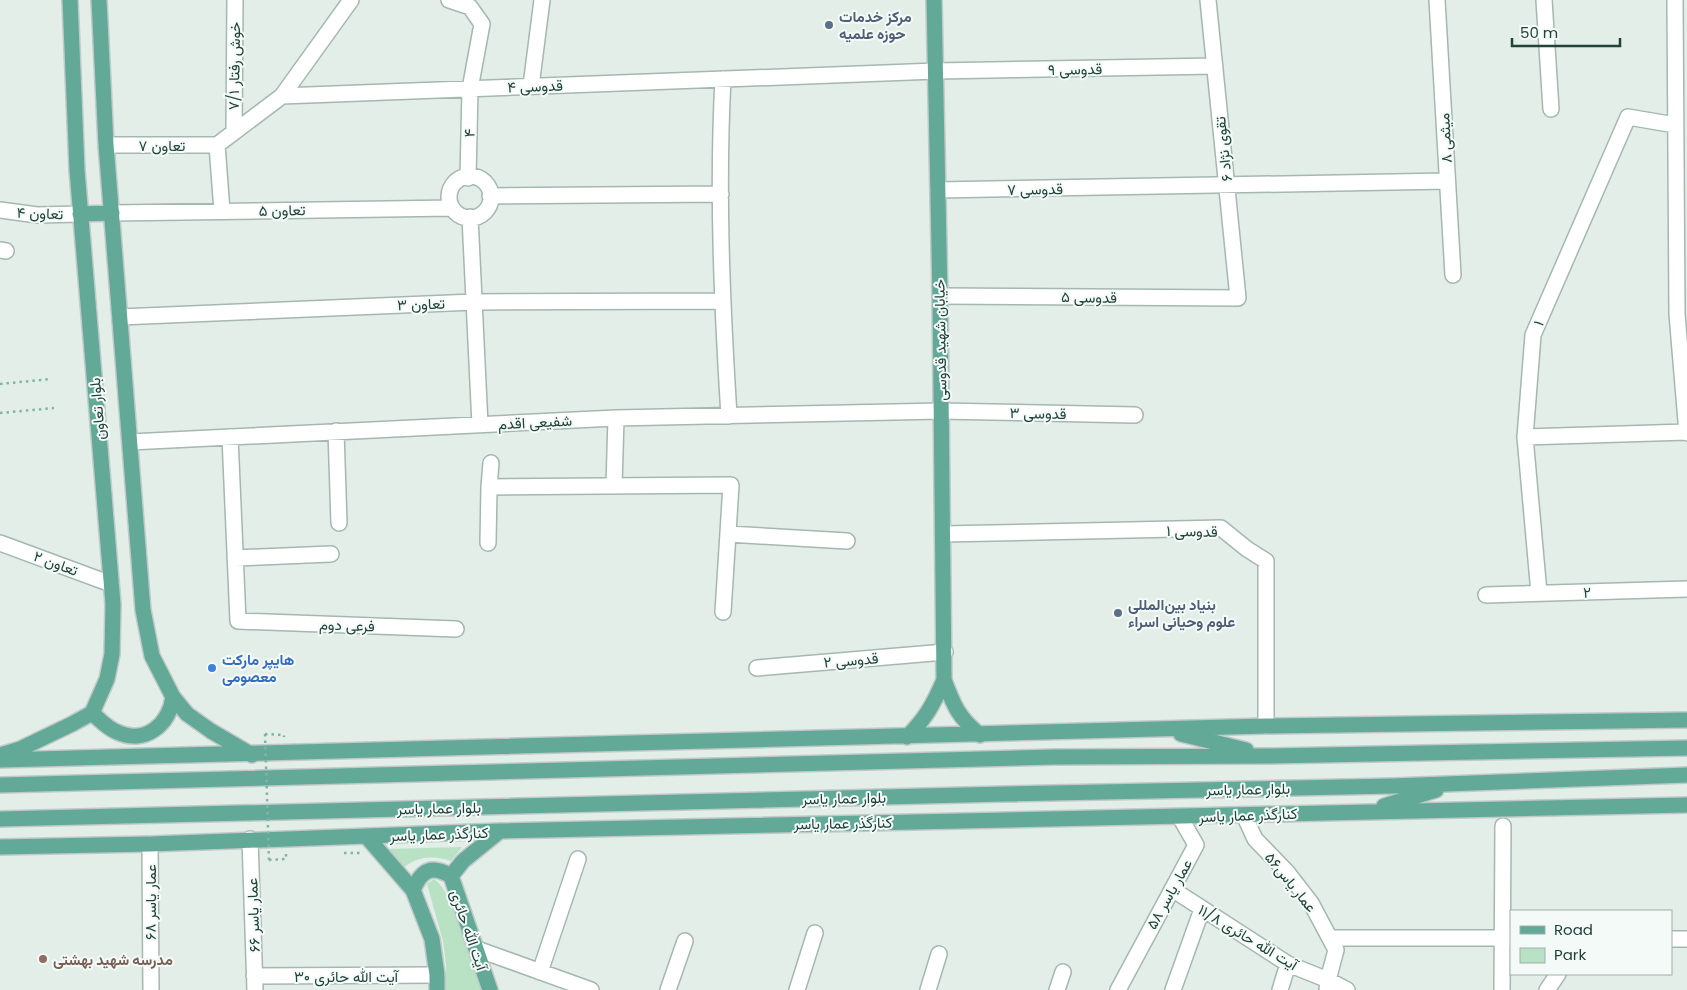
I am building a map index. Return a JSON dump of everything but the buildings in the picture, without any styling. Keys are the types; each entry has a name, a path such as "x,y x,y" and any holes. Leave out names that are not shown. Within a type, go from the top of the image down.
{"main road":[{"name":"بلوار تعاون","path":"70,0 80,214 113,604 112,654 107,679 92,713"},
{"name":"بلوار تعاون","path":"99,0 106,145 143,610 152,656 173,697 187,714 211,731 252,755"},
{"name":"خیابان شهید قدوسی","path":"934,0 942,411 944,680"},
{"path":"80,214 112,213"},
{"path":"944,680 955,708 965,722 980,735"},
{"path":"907,736 921,723 933,705 944,680"},
{"path":"0,754 20,749 92,713 118,733 140,736 160,726 167,718 172,708 173,697"},
{"path":"0,760 252,755 1266,726 1687,720"},
{"path":"1163,730 1269,756"},
{"path":"0,785 1054,757 1269,756 1687,748"},
{"name":"بلوار عمار یاسر","path":"0,819 1457,784 1687,775"},
{"path":"1363,812 1457,784"},
{"path":"1004,794 1005,820"},
{"name":"کنارگذر عمار یاسر","path":"0,847 150,844 500,831 1687,805"},
{"name":"آیت الله حائری","path":"490,990 451,876 463,861 500,831"},
{"path":"367,837 413,890 432,939 437,983"},
{"path":"413,890 417,880 426,872 440,870 451,876"}],"street":[{"name":"خوش رفتار ۷/۱","path":"234,132 235,0"},
{"path":"222,211 217,145 282,96 351,0"},
{"name":"۴","path":"449,0 470,7 482,24 470,89 468,178"},
{"path":"531,86 542,0"},
{"name":"تقوی نژاد ۶","path":"1208,0 1238,298"},
{"name":"میثمی ۸","path":"1437,0 1453,276"},
{"path":"1544,0 1550,109"},
{"path":"1525,437 1687,432 1675,125 1675,0"},
{"name":"قدوسی ۹","path":"936,71 1215,66"},
{"name":"قدوسی ۴","path":"282,96 936,71"},
{"path":"723,79 722,301 729,416"},
{"name":"۱","path":"1539,593 1525,437 1533,335 1628,118 1675,125"},
{"name":"تعاون ۷","path":"106,145 217,145"},
{"path":"474,177 486,184 490,190 490,196 491,203 488,209 477,217 463,217 452,208 449,195 451,188 461,179 474,177"},
{"name":"قدوسی ۷","path":"938,190 1447,181"},
{"path":"490,196 721,194"},
{"name":"تعاون ۵","path":"112,213 452,208"},
{"name":"تعاون ۴","path":"0,210 36,215 80,214"},
{"path":"470,217 480,425"},
{"name":"قدوسی ۵","path":"940,296 1238,298"},
{"name":"تعاون ۳","path":"120,317 474,302 722,301"},
{"name":"قدوسی ۳","path":"942,411 1135,416"},
{"name":"شفیعی اقدم","path":"130,442 616,418 942,411"},
{"path":"614,486 616,418"},
{"path":"336,431 339,523"},
{"path":"230,437 235,558 331,554"},
{"path":"488,543 491,463"},
{"path":"490,487 731,485 723,612"},
{"name":"قدوسی ۱","path":"943,534 1221,528 1247,549 1266,561 1266,726"},
{"path":"728,534 847,541"},
{"name":"تعاون ۲","path":"0,543 111,584"},
{"name":"فرعی دوم","path":"235,558 238,621 456,629"},
{"name":"۲","path":"1486,595 1687,589"},
{"name":"قدوسی ۲","path":"757,668 945,652"},
{"name":"عمار یاس۵۶","path":"1244,815 1255,839 1286,872 1311,903 1336,950 1327,985"},
{"name":"عمار یاسر ۵۸","path":"1118,990 1196,845 1180,817"},
{"path":"1502,990 1507,938 1504,826"},
{"name":"عمار یاسر ۶۶","path":"250,839 255,983"},
{"name":"عمار یاسر ۶۸","path":"150,844 150,990"},
{"path":"540,972 578,859"},
{"name":"آیت الله حائری ۱۱/۸","path":"1172,889 1288,964 1327,985 1347,990"},
{"path":"1173,990 1202,909"},
{"path":"797,990 815,933"},
{"path":"1330,938 1507,938"},
{"path":"1672,939 1687,939"},
{"path":"668,990 685,941"},
{"path":"477,949 591,990"},
{"path":"928,990 939,954"},
{"path":"1280,990 1288,964"},
{"path":"1057,990 1063,972"},
{"path":"1547,990 1557,975"},
{"name":"آیت الله حائری ۳۰","path":"255,983 437,983"}],"path":[{"path":"0,384 51,378"},
{"path":"0,413 54,408"},
{"path":"284,735 266,734 269,860 286,858"}],"green space":[{"path":"462,847 451,861 432,857 414,861 403,868 387,849"},
{"path":"434,879 449,898 456,913 481,990 446,990 446,964 443,941 427,884"}],"place":[{"name":"مرکز خدمات حوزه علمیه","path":"829,25"},
{"name":"بنیاد بین‌المللی علوم وحیانی اسراء","path":"1118,613"},
{"name":"هایپر مارکت معصومی","path":"212,668"},
{"name":"مدرسه شهید بهشتی","path":"43,959"}]}
